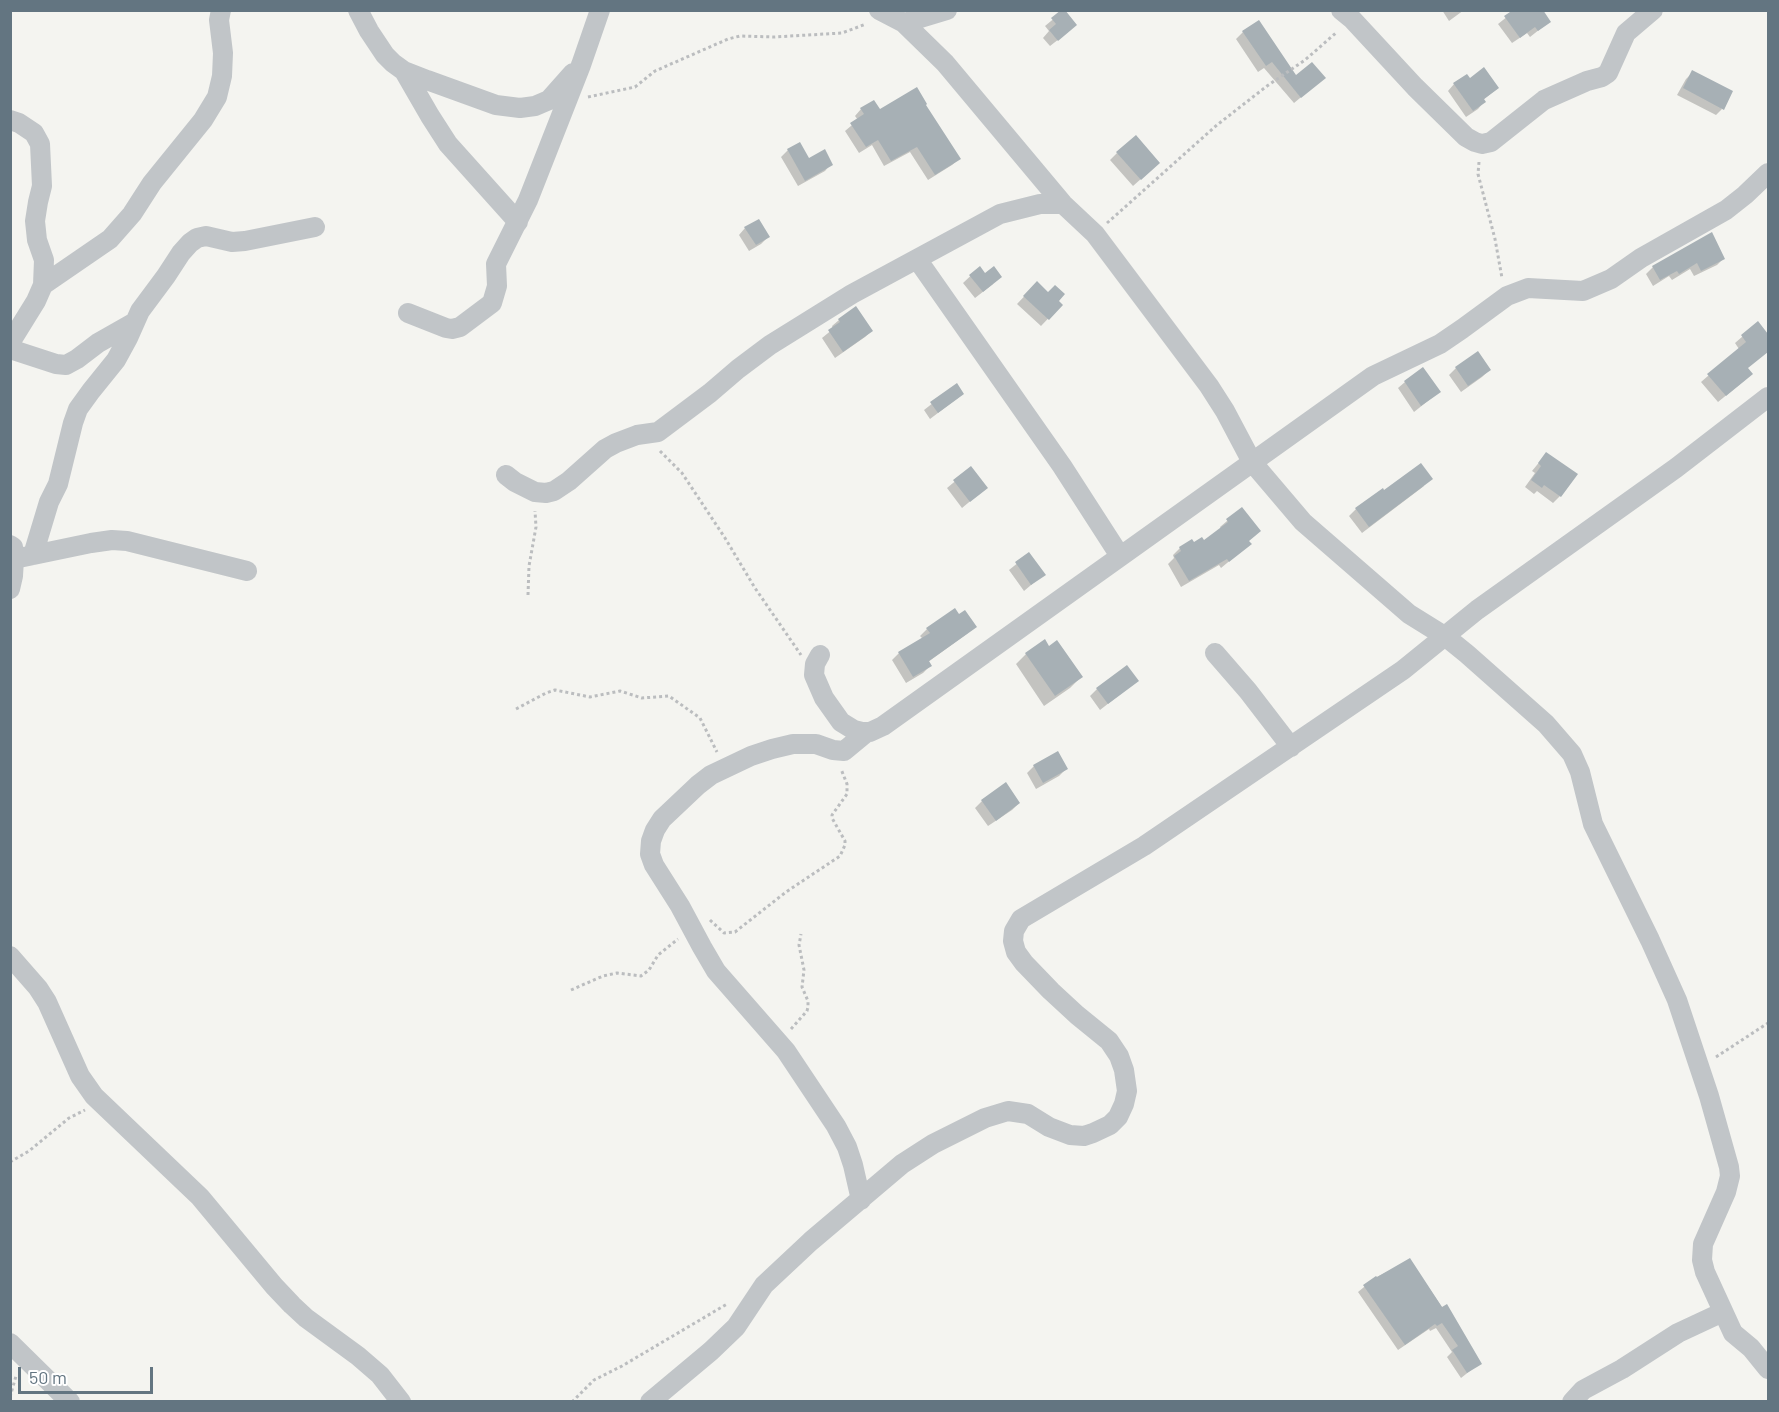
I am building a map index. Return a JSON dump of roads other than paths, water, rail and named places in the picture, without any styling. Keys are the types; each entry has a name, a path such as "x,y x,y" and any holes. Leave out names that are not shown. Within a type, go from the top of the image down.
{"street":[{"path":"43,285 110,239 132,214 152,183 203,120 217,97 222,76 223,53 219,20 221,10"},
{"path":"358,10 385,55 393,63 404,70 496,105 520,108 536,106 549,100 581,64"},
{"path":"408,313 452,329 460,327 492,303 497,286 496,264 528,200 600,10"},
{"path":"890,16 947,10"},
{"path":"1346,15 1467,137 1475,142 1486,143 1491,142 1544,100 1608,74 1626,33 1653,10"},
{"path":"890,16 945,63 1063,204 1095,234 1226,411 1252,462 1303,522 1409,614 1446,637 1467,654 1546,724 1572,754 1580,772 1593,824 1665,973 1685,1023 1709,1096 1730,1172 1726,1192 1707,1234 1702,1254 1706,1272 1733,1333 1756,1354 1768,1369"},
{"path":"404,70 448,144 518,222"},
{"path":"10,120 34,133 40,144 42,186 35,221 37,240 44,260 43,285 36,301 10,343"},
{"path":"861,1200 847,1147 824,1106 786,1051 716,970 680,906 654,866 650,854 651,841 662,819 698,785 724,768 772,748 793,744 816,744 840,752 844,751 867,732 883,726 1373,376 1440,344 1507,296 1528,288 1583,291 1611,279 1669,241 1726,210 1768,173"},
{"path":"506,475 535,492 554,491 605,450 628,437 658,432 770,345 817,315 917,258 1000,214 1040,204 1063,204"},
{"path":"10,589 19,553 58,484 78,409 116,360 140,311 181,253 197,238 206,236 232,242 245,241 315,227"},
{"path":"917,258 1062,466 1120,556"},
{"path":"10,349 56,364 66,364 135,322"},
{"path":"650,1401 711,1351 744,1317 764,1285 811,1241 915,1155 997,1113 1008,1111 1028,1114 1061,1133 1084,1136 1110,1125 1118,1117 1127,1091 1119,1056 1109,1041 1064,1005 1016,952 1013,941 1014,931 1021,919 1144,846 1403,670 1477,610 1676,468 1768,397"},
{"path":"19,553 112,540 127,541 248,572"},
{"path":"1215,653 1291,747"},
{"path":"820,655 815,664 814,675 824,698 841,722 854,730 867,732"},
{"path":"10,956 47,1002 80,1076 100,1102 200,1197 292,1305 381,1375 401,1401"},
{"path":"1572,1401 1583,1390 1622,1369 1678,1333 1723,1312"},
{"path":"10,1343 70,1401"}]}
